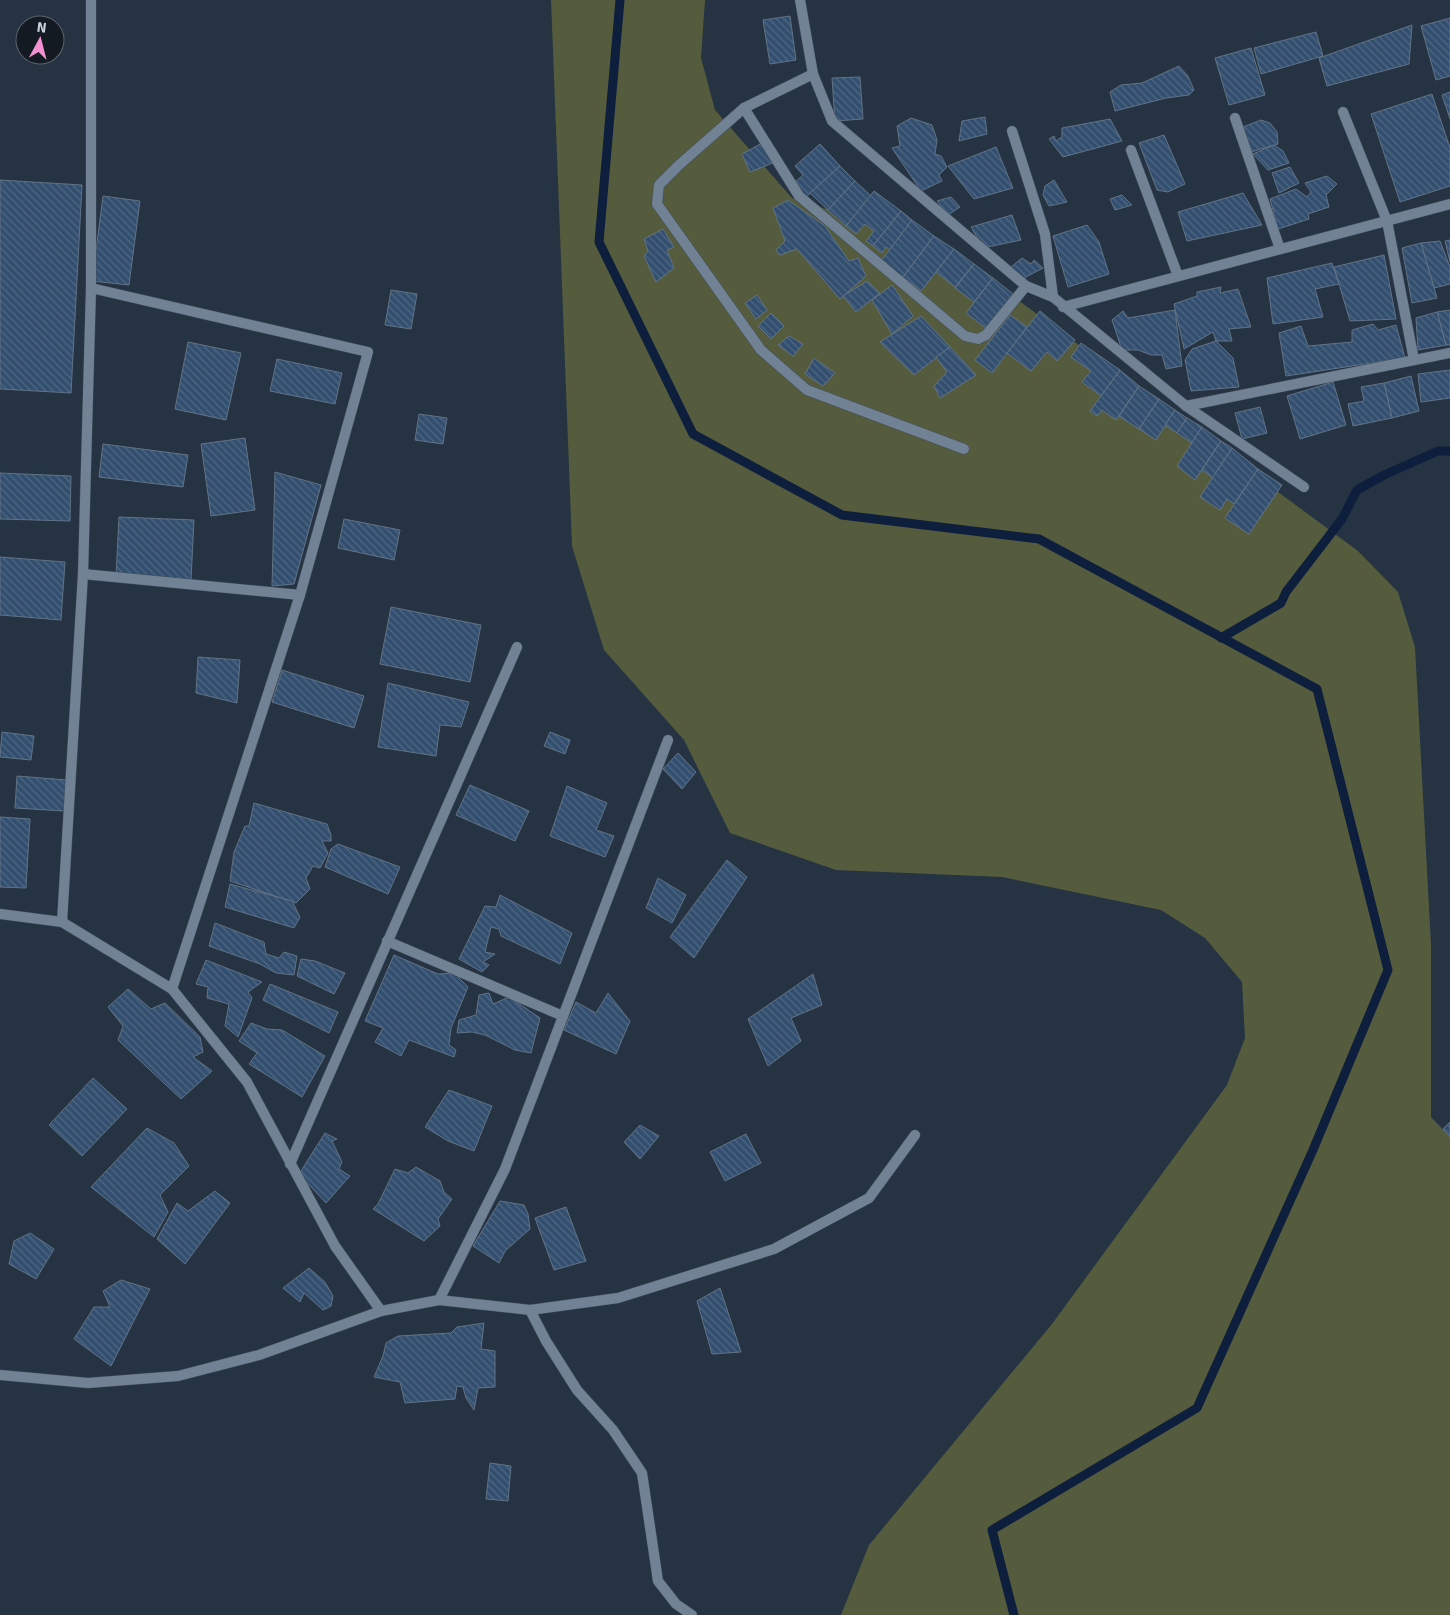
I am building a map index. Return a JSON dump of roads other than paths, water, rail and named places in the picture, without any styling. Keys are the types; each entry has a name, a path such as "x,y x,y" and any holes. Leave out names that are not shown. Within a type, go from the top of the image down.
{"street":[{"path":"62,922 83,574 91,288 91,0"},
{"path":"800,0 813,74 832,121 1026,286 1052,297 1186,406 1304,487"},
{"path":"813,74 744,108 678,165 659,185 657,204 761,350 807,390 964,449"},
{"path":"744,108 799,196 965,336 978,339 986,335 1026,286"},
{"path":"1342,112 1387,221 1414,360"},
{"path":"1236,118 1280,250"},
{"path":"1012,131 1045,234 1052,297"},
{"path":"1131,150 1178,276"},
{"path":"1063,307 1450,204"},
{"path":"91,288 368,352 300,595 172,988"},
{"path":"1186,406 1450,353"},
{"path":"83,574 300,595"},
{"path":"290,1164 517,647"},
{"path":"439,1300 505,1169 668,740"},
{"path":"0,914 62,922 172,988 247,1082 335,1246 381,1311"},
{"path":"387,941 563,1016"},
{"path":"0,1376 88,1383 178,1376 259,1354 381,1311 439,1300 530,1310 618,1298 774,1249 869,1198 915,1134"},
{"path":"530,1310 546,1341 577,1390 613,1430 642,1473 658,1581 676,1604 692,1615"}],"waterway":[{"path":"620,0 599,242 693,434 842,515 1039,539 1317,689 1388,970 1313,1150 1197,1408 992,1530 1014,1615"},
{"path":"1221,638 1281,603 1286,592 1342,519 1357,490 1384,475 1438,451 1450,451"}]}
